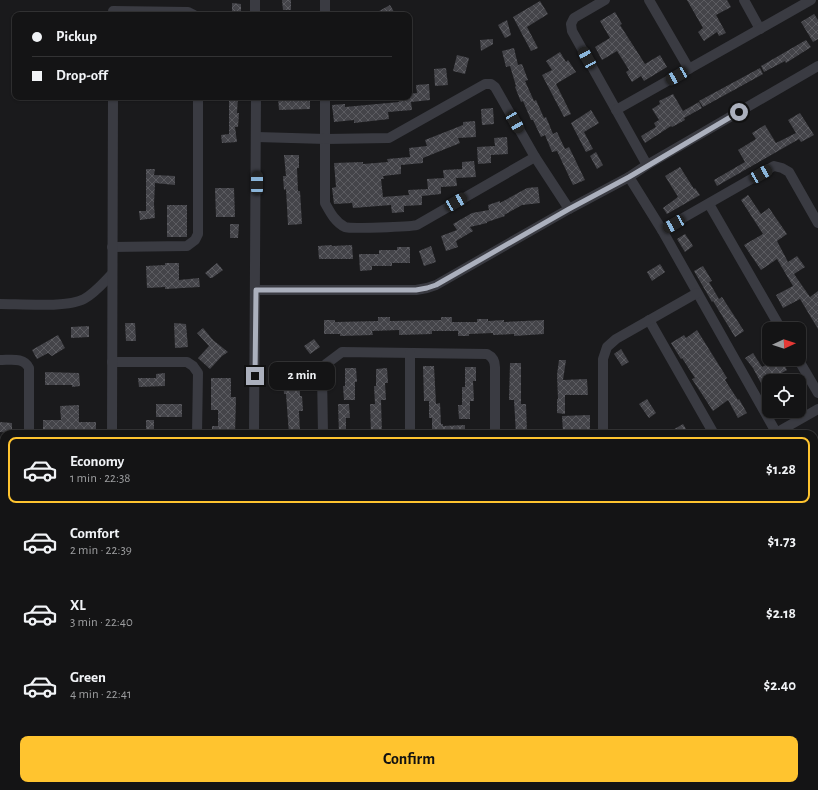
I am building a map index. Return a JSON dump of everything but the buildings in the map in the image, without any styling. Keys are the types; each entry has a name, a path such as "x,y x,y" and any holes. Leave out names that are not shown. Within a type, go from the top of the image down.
{"street":[{"path":"112,0 113,12"},
{"path":"255,0 255,12"},
{"path":"325,0 325,12"},
{"path":"604,0 574,18 571,24 572,31 647,165"},
{"path":"649,0 689,69"},
{"path":"744,0 760,28"},
{"path":"616,110 811,0"},
{"path":"256,290 416,290 436,285 569,209 629,177 647,165 818,66"},
{"path":"257,137 326,139 389,138 485,84 490,84 495,86 535,157 569,209"},
{"path":"112,100 112,430"},
{"path":"112,247 187,246 196,240 198,234 198,100"},
{"path":"254,430 256,100"},
{"path":"325,100 325,203 330,214 337,222 346,228 406,227 417,225 535,157"},
{"path":"662,230 774,166 789,172 818,223"},
{"path":"629,177 662,230 774,430"},
{"path":"708,204 777,322"},
{"path":"0,304 71,304 94,292 112,274"},
{"path":"603,430 603,359 607,347 616,339 697,293"},
{"path":"649,320 712,430"},
{"path":"323,430 322,372 326,364 342,352 487,354 492,357 496,367 495,430"},
{"path":"410,354 410,430"},
{"path":"0,360 22,360 29,368 29,430"},
{"path":"112,362 187,362 193,366 198,374 197,430"},
{"path":"802,366 818,393"},
{"path":"781,430 818,409"}],"route":[{"path":"255,376 256,290 416,290 436,285 569,209 629,177 739,112"}]}
